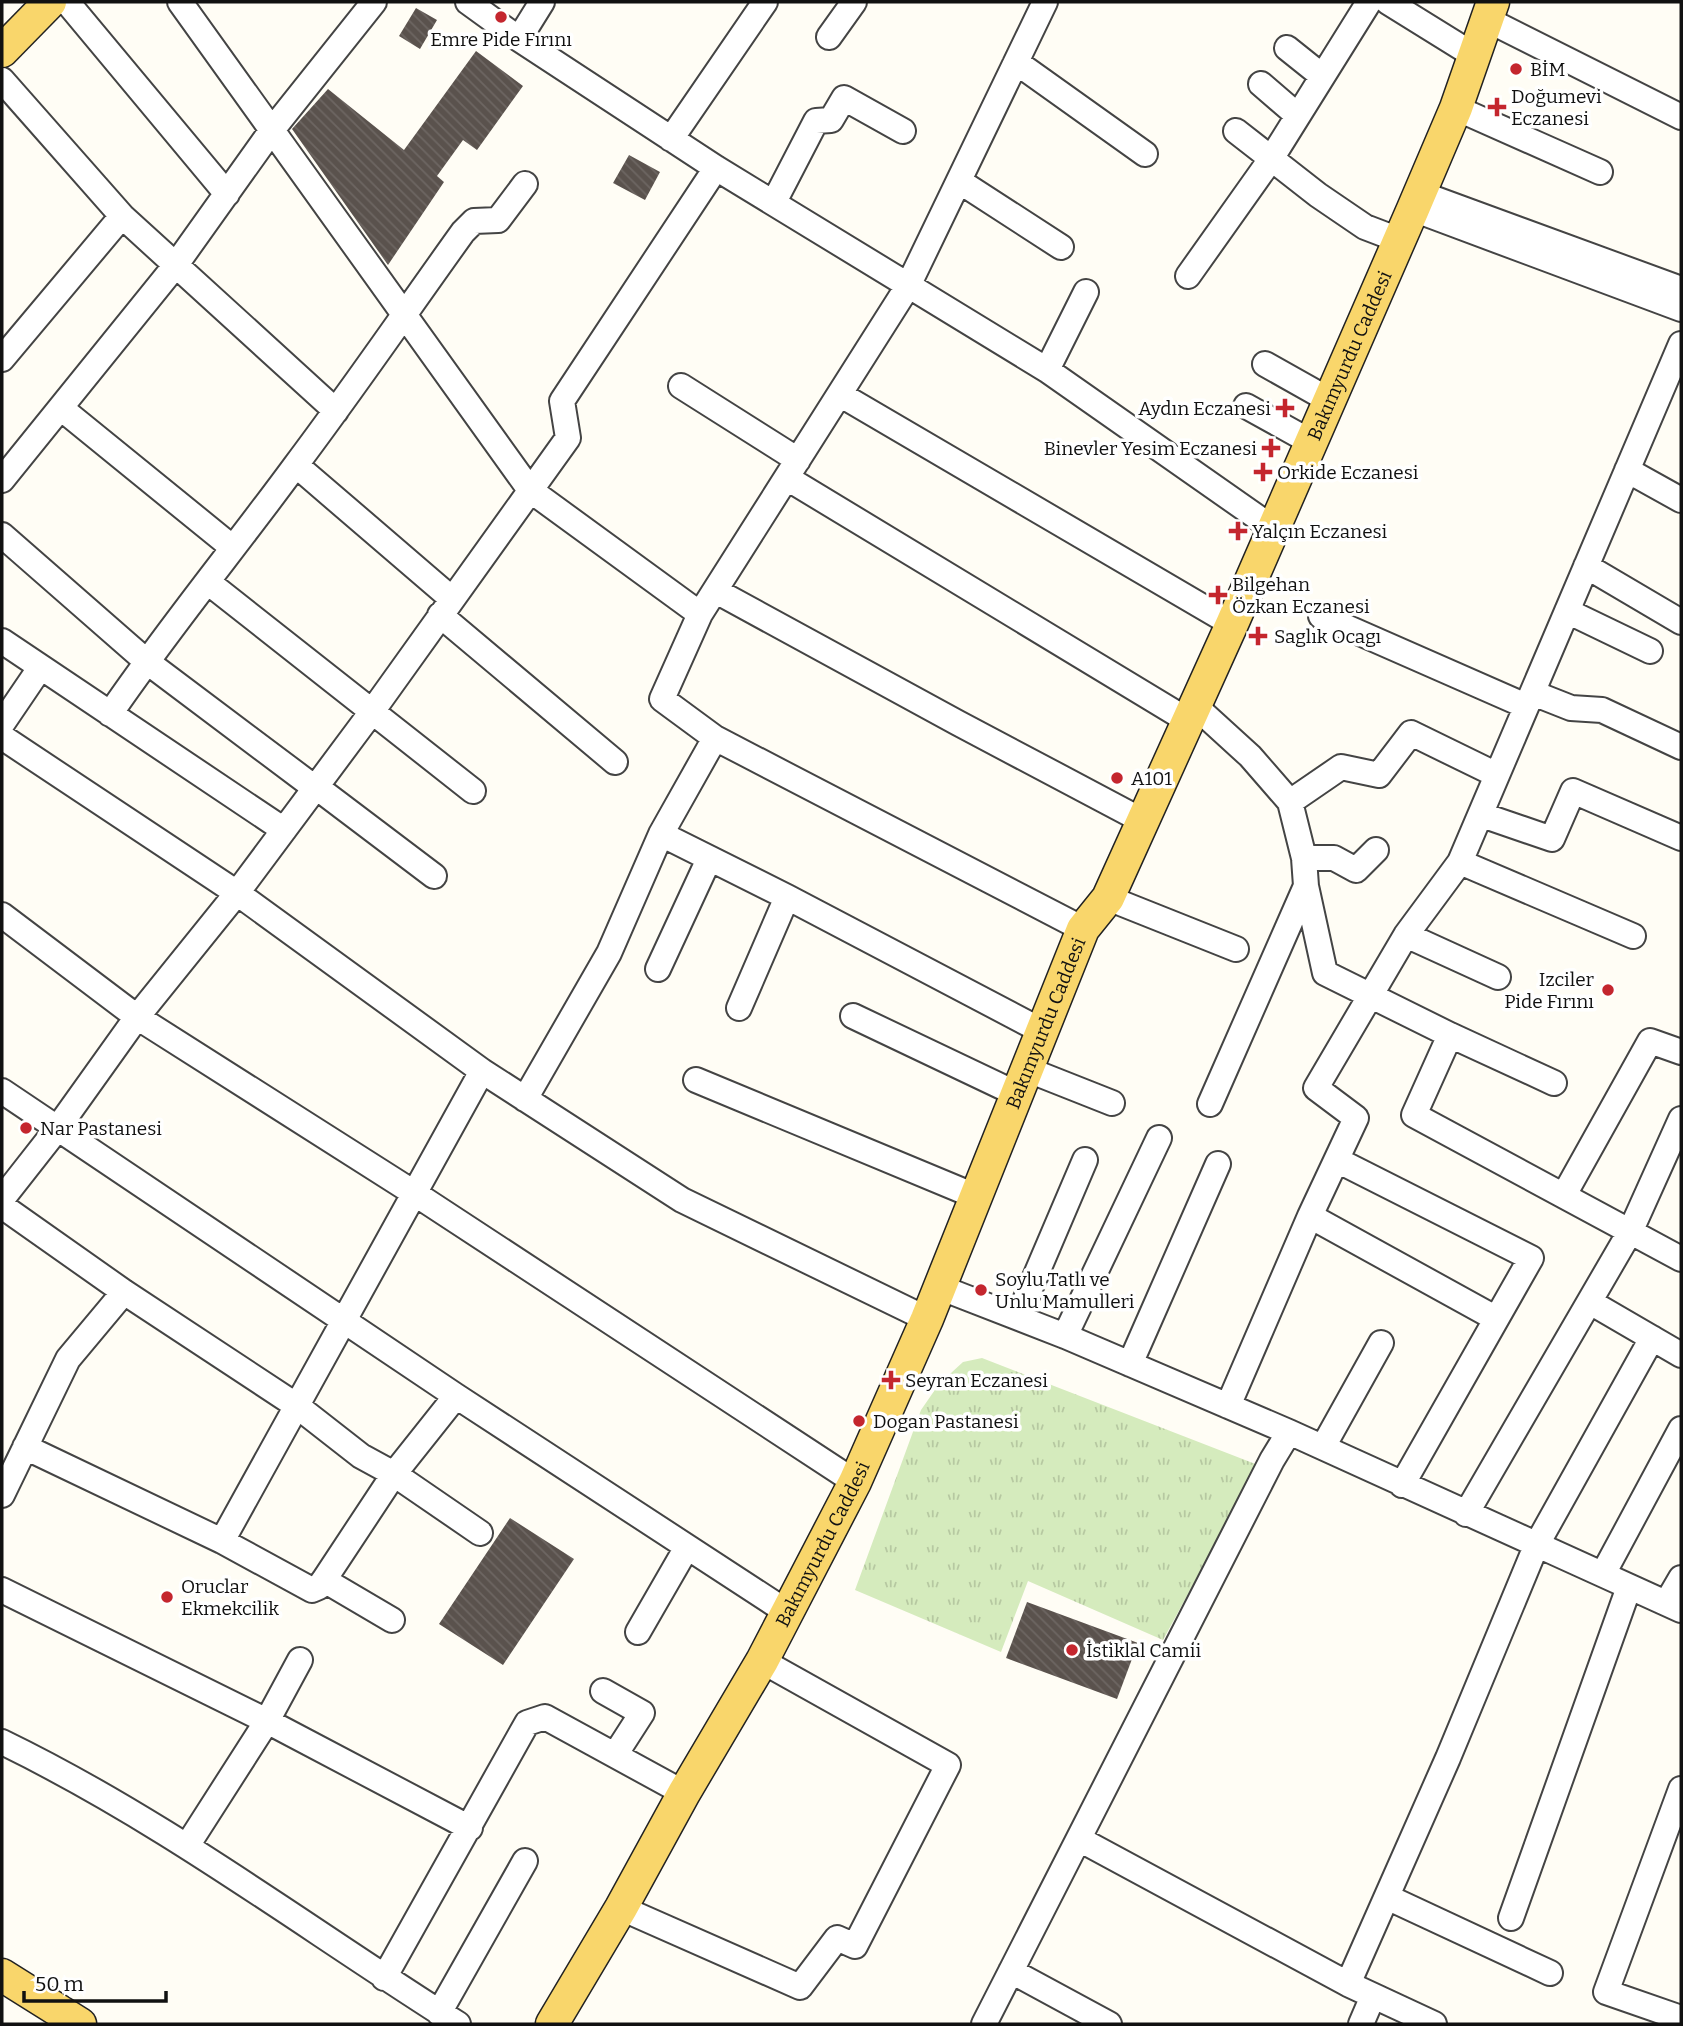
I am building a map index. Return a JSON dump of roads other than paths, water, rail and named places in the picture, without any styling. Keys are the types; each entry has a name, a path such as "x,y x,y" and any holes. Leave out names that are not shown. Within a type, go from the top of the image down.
{"main road":[{"path":"2,51 50,2"},
{"name":"Bakımyurdu Caddesi","path":"552,2024 621,1909 684,1793 762,1661 855,1482 927,1320 1083,929 1108,898 1232,624 1456,108 1490,10"},
{"path":"2,1975 80,2024"}],"street":[{"path":"66,2 227,194"},
{"path":"180,2 530,490 700,614"},
{"path":"2,480 175,266 272,131 374,2"},
{"path":"468,2 716,168 1047,370 1273,529"},
{"path":"519,38 542,2"},
{"path":"671,139 765,2"},
{"path":"829,37 854,2"},
{"path":"1045,2 908,286 700,614 662,699 715,738 1083,929"},
{"path":"1188,276 1271,159 1369,2"},
{"path":"1388,2 1475,56"},
{"path":"1490,10 1681,117"},
{"path":"1287,48 1322,76"},
{"path":"1016,62 1145,154"},
{"path":"2,80 122,216 336,411"},
{"path":"1261,84 1297,115"},
{"path":"774,202 817,121 831,120 844,99 903,131"},
{"path":"1456,108 1600,172"},
{"path":"1236,131 1365,227 1399,240"},
{"path":"2,1199 57,1129 137,1017 284,830 568,438 562,401 716,168"},
{"path":"959,181 1061,247"},
{"path":"110,715 146,661 296,466 463,232 474,220 498,220 525,184"},
{"path":"1416,201 1681,289"},
{"path":"1416,201 1681,309"},
{"path":"2,359 122,216"},
{"path":"1047,370 1086,292"},
{"path":"1228,1406 1310,1216 1356,1118 1316,1088 1406,935 1460,862 1628,470 1675,380 1681,344"},
{"path":"1265,364 1329,400"},
{"path":"681,386 793,469 1190,713 1250,756 1290,802 1304,858 1306,886 1325,972 1450,1035 1554,1083"},
{"path":"841,395 1232,624"},
{"path":"1247,406 1311,442"},
{"path":"62,409 233,548"},
{"path":"296,466 615,762"},
{"path":"1628,470 1681,500"},
{"path":"2,535 146,661 434,876"},
{"path":"1586,566 1681,622"},
{"path":"208,583 473,791"},
{"path":"716,591 1143,821"},
{"path":"1567,611 1650,651"},
{"path":"1321,616 1530,699 1571,708 1602,710 1681,747"},
{"path":"2,641 284,830"},
{"path":"2,724 40,668"},
{"path":"1290,802 1340,767 1379,775 1411,733 1497,775"},
{"path":"2,737 237,893 482,1071 682,1200 927,1320"},
{"path":"525,1099 609,953 661,834 715,738"},
{"path":"1482,814 1552,839 1573,791 1681,838"},
{"path":"661,834 1042,1031"},
{"path":"1304,858 1334,858 1356,870 1376,850"},
{"path":"658,969 709,859"},
{"path":"1460,862 1633,936"},
{"path":"1210,1104 1306,886"},
{"path":"739,1007 787,897"},
{"path":"1108,898 1236,949"},
{"path":"2,915 137,1017 414,1193 855,1482"},
{"path":"1406,935 1498,977"},
{"path":"853,1016 1022,1081 1112,1103"},
{"path":"1450,1035 1414,1115 1681,1259"},
{"path":"1564,1195 1650,1041 1681,1052"},
{"path":"222,1541 482,1071"},
{"path":"696,1080 975,1196"},
{"path":"2,1091 456,1396 787,1612"},
{"path":"1466,1514 1631,1230 1681,1119"},
{"path":"1065,1336 1159,1138"},
{"path":"1018,1317 1085,1160"},
{"path":"1337,1160 1531,1258 1402,1485"},
{"path":"1130,1364 1218,1164"},
{"path":"2,1206 124,1292 297,1406 361,1456 394,1474 480,1533"},
{"path":"1310,1216 1495,1318"},
{"path":"939,1287 1065,1336 1289,1432 1536,1546 1674,1606 1681,1578"},
{"path":"2,1495 68,1359 124,1292"},
{"path":"1590,1302 1681,1354"},
{"path":"1348,1984 1448,1758 1536,1546 1652,1338"},
{"path":"1323,1447 1381,1343"},
{"path":"25,1447 222,1541 312,1590 319,1587 394,1474 456,1396"},
{"path":"1603,1574 1681,1430"},
{"path":"984,2024 1272,1460 1289,1432"},
{"path":"638,1632 687,1547"},
{"path":"324,1580 392,1620"},
{"path":"1511,1918 1629,1587"},
{"path":"2,1590 267,1721 470,1828"},
{"path":"187,1846 267,1721 300,1660"},
{"path":"621,1909 800,1987 837,1938 855,1946 948,1765 762,1661"},
{"path":"603,1691 642,1713 615,1755"},
{"path":"384,1978 527,1723 545,1717 684,1793"},
{"path":"2,1742 187,1846 384,1978 449,2018 526,1861"},
{"path":"1681,1789 1606,1992 1681,2018"},
{"path":"1079,1839 1348,1984 1434,2024"},
{"path":"1387,1897 1550,1973"},
{"path":"1011,1971 1109,2024"},
{"path":"1361,2024 1373,1996"}],"place":[{"name":"Emre Pide Fırını","path":"501,17"},
{"name":"BİM","path":"1516,69"},
{"name":"Doğumevi Eczanesi","path":"1497,107"},
{"name":"Aydın Eczanesi","path":"1285,408"},
{"name":"Binevler Yesim Eczanesi","path":"1271,448"},
{"name":"Orkide Eczanesi","path":"1263,472"},
{"name":"Yalçın Eczanesi","path":"1238,531"},
{"name":"Bilgehan Özkan Eczanesi","path":"1218,595"},
{"name":"Saglık Ocagı","path":"1258,636"},
{"name":"A101","path":"1117,778"},
{"name":"Izciler Pide Fırını","path":"1608,990"},
{"name":"Nar Pastanesi","path":"26,1128"},
{"name":"Soylu Tatlı ve Unlu Mamulleri","path":"981,1290"},
{"name":"Seyran Eczanesi","path":"891,1380"},
{"name":"Dogan Pastanesi","path":"859,1421"},
{"name":"Oruclar Ekmekcilik","path":"167,1597"},
{"name":"İstiklal Camii","path":"1072,1650"}]}
